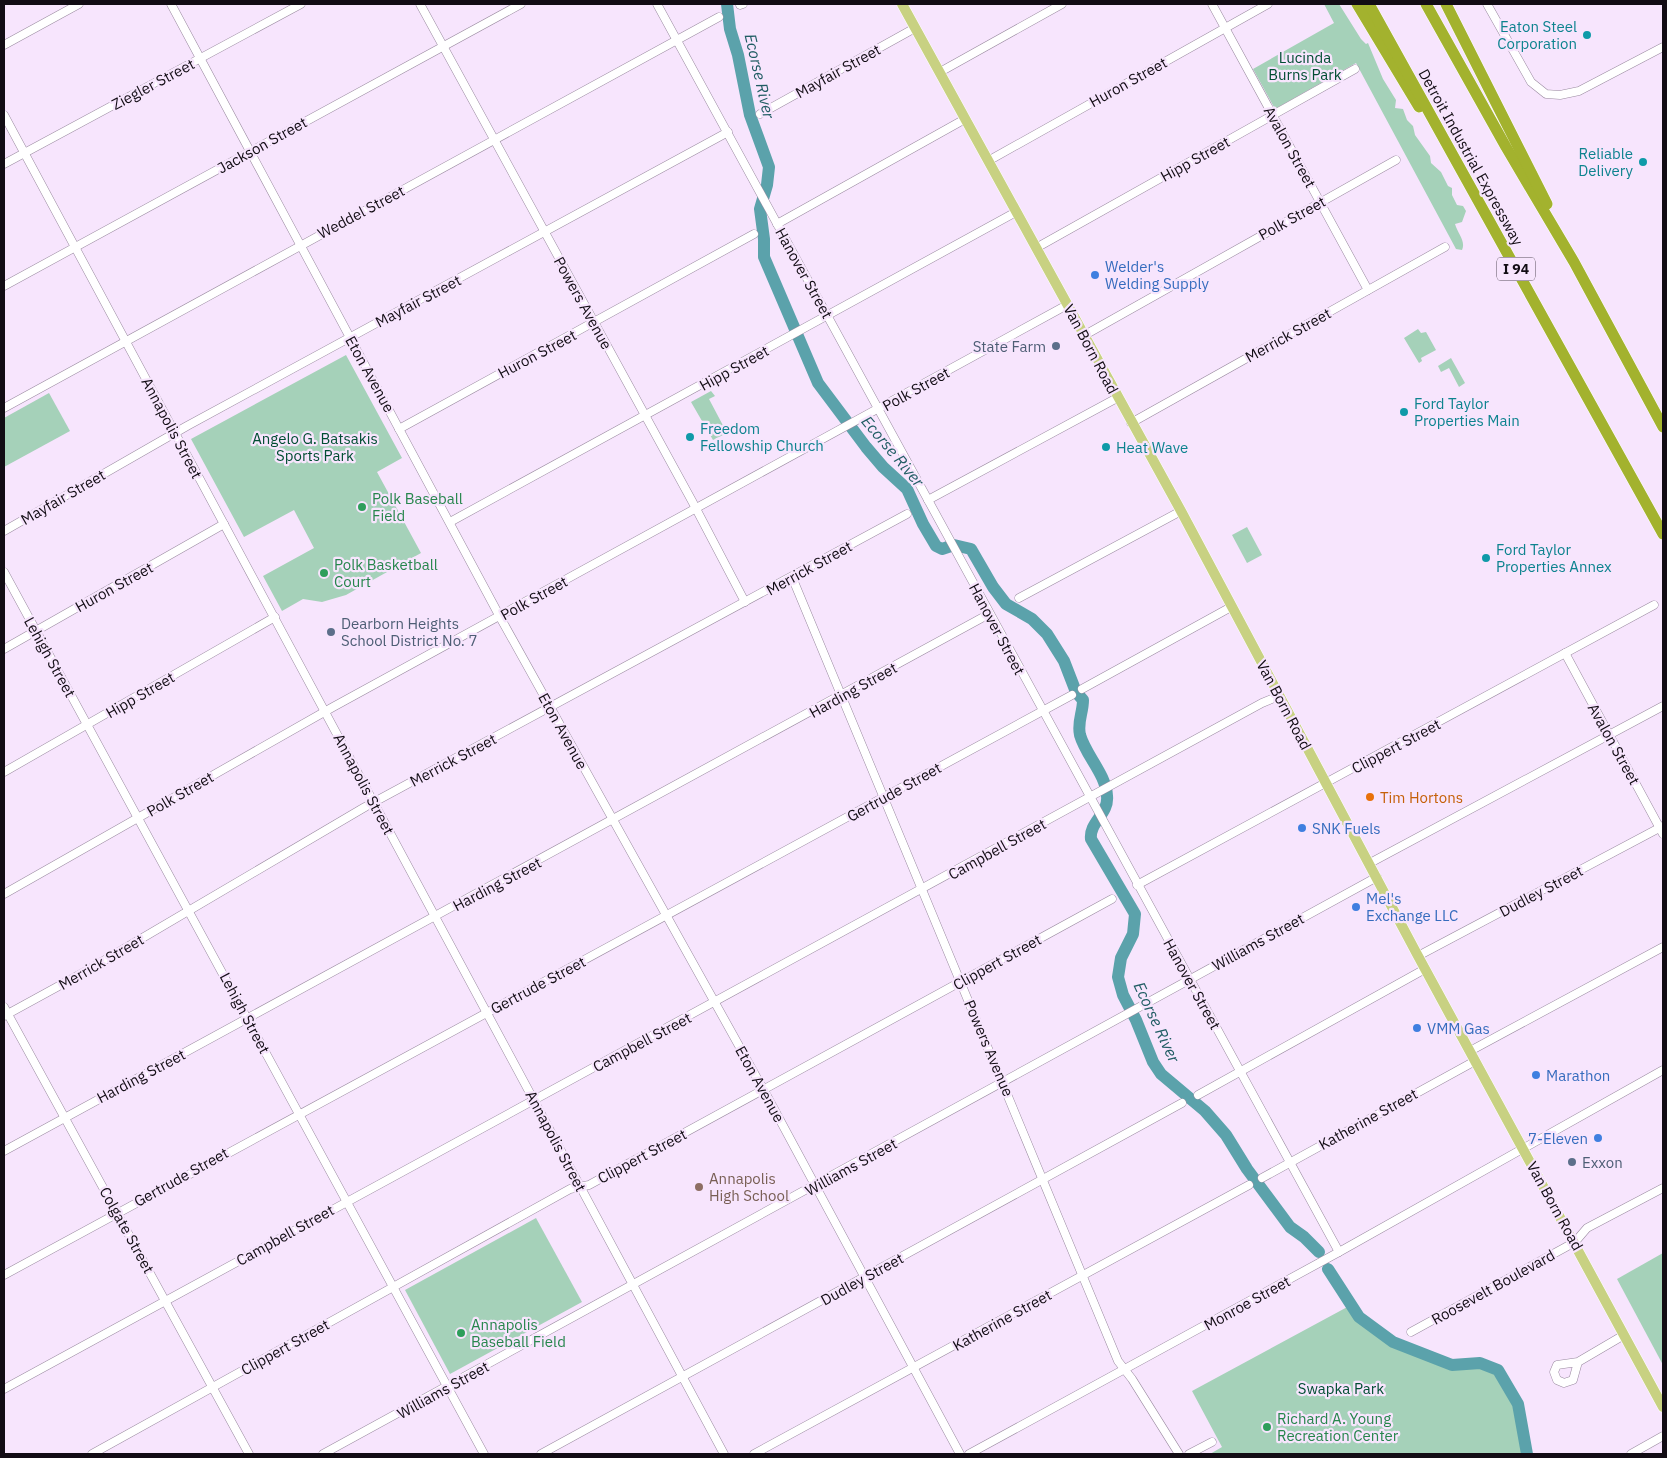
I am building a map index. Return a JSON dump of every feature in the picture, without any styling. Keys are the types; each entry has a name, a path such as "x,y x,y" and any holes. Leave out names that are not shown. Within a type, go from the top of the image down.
{"highway":[{"path":"1358,4 1406,88 1455,159"},
{"name":"Detroit Industrial Expressway","path":"1369,4 1663,534"},
{"path":"1426,4 1506,147 1574,262 1663,427"},
{"path":"1446,4 1536,180 1574,262"}],"main road":[{"name":"Van Born Road","path":"902,4 1117,398 1181,511 1418,956 1663,1407"}],"street":[{"path":"4,45 79,4"},
{"name":"Eton Avenue","path":"171,4 500,617 764,1090 960,1454"},
{"name":"Ziegler Street","path":"4,164 301,4"},
{"name":"Powers Avenue","path":"420,4 697,509 745,602"},
{"name":"Jackson Street","path":"4,286 521,4"},
{"name":"Hanover Street","path":"658,4 755,185 880,409 989,614 1290,1162 1335,1254"},
{"path":"940,72 1062,4"},
{"name":"Avalon Street","path":"1212,4 1368,290"},
{"name":"Huron Street","path":"988,161 1268,4"},
{"path":"1487,4 1531,82 1541,92 1551,95 1570,94 1584,89 1663,47"},
{"name":"Weddel Street","path":"4,408 125,340 719,17"},
{"name":"Mayfair Street","path":"760,114 915,28"},
{"name":"Hipp Street","path":"1036,248 1355,69"},
{"name":"Annapolis Street","path":"4,115 724,1454"},
{"path":"777,224 965,119"},
{"name":"Mayfair Street","path":"4,531 175,433 349,337 545,233 728,132"},
{"name":"Polk Street","path":"1083,336 1396,160"},
{"name":"Hipp Street","path":"450,522 645,417 1016,212"},
{"name":"Huron Street","path":"399,428 754,234"},
{"name":"Merrick Street","path":"1131,423 1444,247"},
{"name":"Polk Street","path":"4,894 325,711 1067,306"},
{"path":"928,500 1117,398"},
{"path":"1019,598 1181,511"},
{"name":"Merrick Street","path":"5,1012 190,911 373,802 907,514"},
{"name":"Huron Street","path":"4,649 224,524"},
{"name":"Lehigh Street","path":"4,572 484,1454"},
{"name":"Powers Avenue","path":"792,577 924,889 1118,1361 1179,1454"},
{"name":"Clippert Street","path":"1137,885 1654,605"},
{"path":"1082,689 1231,607"},
{"name":"Harding Street","path":"4,1151 248,1018 253,1013 436,917 843,696 989,614"},
{"name":"Hipp Street","path":"4,772 275,617"},
{"name":"Avalon Street","path":"1565,653 1662,829"},
{"name":"Gertrude Street","path":"4,1275 299,1113 1072,695"},
{"name":"Campbell Street","path":"4,1388 715,1003 1262,703 1279,696"},
{"path":"1370,863 1663,706"},
{"name":"Dudley Street","path":"1418,956 1662,829"},
{"name":"Williams Street","path":"323,1454 816,1186 1377,877"},
{"name":"Clippert Street","path":"92,1454 570,1189 589,1185 1112,898"},
{"path":"1470,1051 1663,947"},
{"path":"1198,1095 1425,968"},
{"name":"Colgate Street","path":"5,1012 249,1454"},
{"name":"Katherine Street","path":"1262,1178 1475,1061"},
{"name":"Monroe Street","path":"969,1454 1315,1266 1663,1070"},
{"name":"Dudley Street","path":"541,1454 1182,1103"},
{"name":"Katherine Street","path":"754,1454 1249,1185"},
{"name":"Roosevelt Boulevard","path":"1411,1332 1575,1242 1587,1228 1663,1188"},
{"path":"1578,1362 1624,1335"},
{"path":"1631,1454 1663,1436"},
{"path":"1189,1454 1212,1442"}],"green space":[{"name":"Lucinda Burns Park","path":"1324,4 1339,4 1361,39 1366,44 1368,43 1383,79 1396,100 1395,108 1403,109 1407,120 1413,126 1415,135 1430,156 1431,163 1441,172 1448,186 1452,188 1452,195 1457,205 1463,206 1466,211 1462,222 1455,224 1462,240 1462,250 1456,249 1356,63 1275,109 1253,69 1334,23"},
{"path":"1418,329 1421,333 1426,332 1436,350 1421,358 1422,361 1419,363 1404,338"},
{"name":"Angelo G. Batsakis Sports Park","path":"346,355 402,458 377,472 421,553 346,595 322,602 303,599 282,611 263,576 314,548 294,510 244,537 191,439"},
{"path":"1451,358 1465,383 1459,387 1449,368 1441,372 1438,366"},
{"path":"711,391 715,396 709,399 727,433 713,440 691,402"},
{"path":"49,393 70,431 4,467 4,418"},
{"path":"1247,527 1262,555 1247,563 1232,535"},
{"path":"536,1218 582,1302 450,1374 405,1290"},
{"path":"1663,1253 1663,1365 1617,1279"},
{"name":"Swapka Park","path":"1351,1305 1363,1321 1397,1345 1452,1365 1480,1363 1498,1370 1518,1404 1527,1454 1210,1454 1222,1447 1192,1391"}],"waterway":[{"name":"Ecorse River","path":"727,4 730,29 738,55 750,115 769,167 767,185 760,209 764,257 818,383 866,447 883,467 907,489 923,524 936,546 942,549 954,545 971,549 993,587 1006,604 1032,619 1047,634 1064,661 1076,692 1083,700 1079,726 1080,735 1106,788 1107,802 1093,828 1091,839 1135,914 1133,934 1121,958 1118,977 1123,995 1136,1020 1153,1062 1161,1074 1205,1111 1226,1135 1247,1169 1290,1227 1304,1237 1319,1252"},
{"name":"Ecorse River","path":"1328,1269 1359,1317 1393,1342 1452,1365 1480,1363 1498,1370 1518,1404 1527,1454"}],"place":[{"name":"Eaton Steel Corporation","path":"1587,35"},
{"name":"Reliable Delivery","path":"1643,162"},
{"name":"Welder's Welding Supply","path":"1095,275"},
{"name":"State Farm","path":"1056,346"},
{"name":"Ford Taylor Properties Main","path":"1404,412"},
{"name":"Freedom Fellowship Church","path":"690,437"},
{"name":"Heat Wave","path":"1106,447"},
{"name":"Polk Baseball Field","path":"362,507"},
{"name":"Ford Taylor Properties Annex","path":"1486,558"},
{"name":"Polk Basketball Court","path":"324,573"},
{"name":"Dearborn Heights School District No. 7","path":"331,632"},
{"name":"Tim Hortons","path":"1370,797"},
{"name":"SNK Fuels","path":"1302,828"},
{"name":"Mel's Exchange LLC","path":"1356,907"},
{"name":"VMM Gas","path":"1417,1028"},
{"name":"Marathon","path":"1536,1075"},
{"name":"7-Eleven","path":"1598,1138"},
{"name":"Exxon","path":"1572,1162"},
{"name":"Annapolis High School","path":"699,1187"},
{"name":"Annapolis Baseball Field","path":"461,1333"},
{"name":"Richard A. Young Recreation Center","path":"1267,1427"}]}
